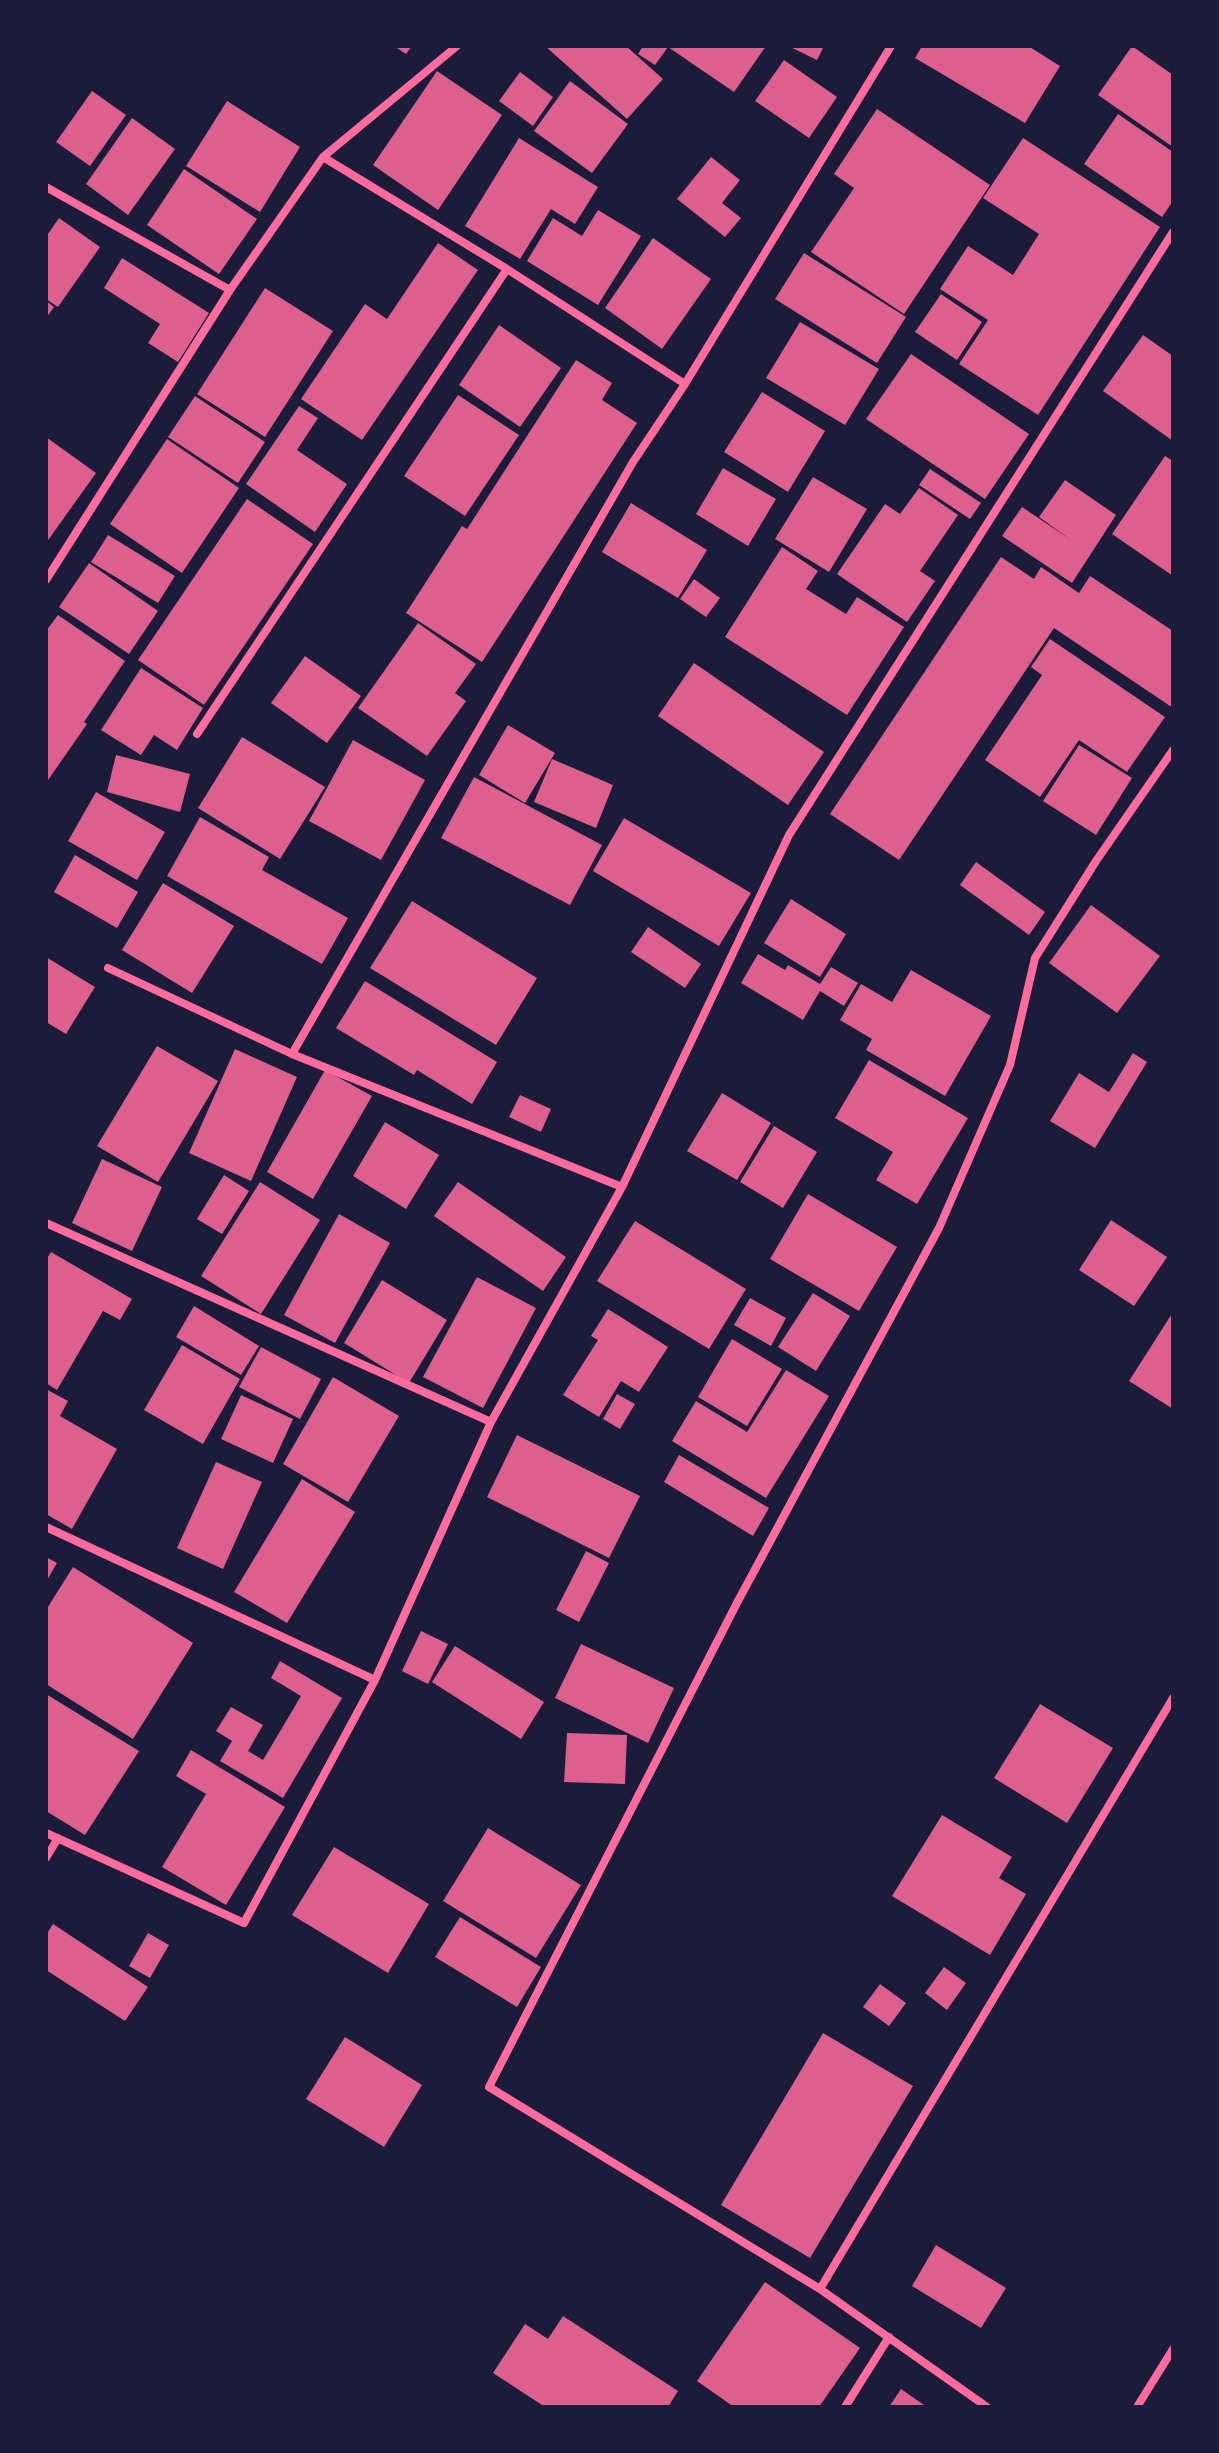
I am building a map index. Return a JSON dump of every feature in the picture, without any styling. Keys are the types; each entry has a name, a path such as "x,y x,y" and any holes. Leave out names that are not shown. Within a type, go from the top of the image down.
{"street":[{"path":"46,580 230,290 323,157 457,46"},
{"path":"292,1054 633,462 685,384 891,46"},
{"path":"323,157 507,269 685,384"},
{"path":"46,187 230,290"},
{"path":"46,1833 244,1923 375,1680 491,1422 622,1187 789,835 1173,232"},
{"path":"197,734 507,269"},
{"path":"987,2407 820,2289 489,2087 738,1601 939,1228 1010,1065 1035,958 1096,861 1173,750"},
{"path":"108,968 292,1054 622,1187"},
{"path":"46,1223 491,1422"},
{"path":"46,1527 375,1680"},
{"path":"820,2289 1173,1698"},
{"path":"46,1858 58,1838"},
{"path":"845,2407 889,2337"},
{"path":"1137,2407 1173,2349"}],"building":[{"path":"394,46 412,46 406,54"},
{"path":"545,46 626,46 663,79 627,119"},
{"path":"643,46 766,46 734,92 668,47 655,65 638,54"},
{"path":"788,46 824,46 817,60"},
{"path":"922,46 1028,46 1060,66 1025,123 915,58"},
{"path":"1132,46 1173,75 1173,147 1098,95"},
{"path":"784,60 837,97 809,138 755,101"},
{"path":"437,71 502,115 438,210 373,165"},
{"path":"520,72 553,97 533,126 499,101"},
{"path":"570,81 628,124 592,173 534,131"},
{"path":"92,91 126,115 90,166 56,142"},
{"path":"227,101 300,147 260,212 186,166"},
{"path":"877,109 990,185 904,314 811,252 854,188 834,174"},
{"path":"1118,114 1173,152 1173,201 1162,217 1084,164"},
{"path":"132,118 175,149 128,215 86,184"},
{"path":"519,138 598,187 575,224 551,209 520,259 465,226"},
{"path":"1023,138 1160,227 1038,415 959,364 988,320 940,289 968,246 1013,275 1039,234 983,198"},
{"path":"711,157 740,180 722,203 741,218 725,237 677,199"},
{"path":"184,169 257,219 219,274 147,225"},
{"path":"598,210 641,236 598,305 527,261 553,218 582,236"},
{"path":"59,218 100,247 58,307 46,299 46,237"},
{"path":"653,238 711,279 662,349 605,308"},
{"path":"438,243 478,270 362,440 301,399 365,304 387,319"},
{"path":"804,253 906,317 877,363 775,299"},
{"path":"122,258 209,313 178,362 148,343 160,324 104,288"},
{"path":"265,288 333,331 265,437 197,394"},
{"path":"941,294 982,322 957,360 915,332"},
{"path":"46,301 54,307 46,318"},
{"path":"800,322 879,369 845,425 766,378"},
{"path":"499,325 561,368 520,427 459,385"},
{"path":"1143,335 1173,356 1173,441 1103,391"},
{"path":"911,354 1029,434 985,499 866,419"},
{"path":"576,360 612,383 602,400 637,423 482,662 406,613 462,526 467,529"},
{"path":"762,392 825,431 788,492 724,452"},
{"path":"458,395 519,435 465,516 404,476"},
{"path":"195,396 265,442 238,483 168,437"},
{"path":"299,406 318,418 297,450 347,484 315,532 246,484"},
{"path":"46,437 96,473 46,543"},
{"path":"167,439 239,488 182,573 110,524"},
{"path":"1165,456 1173,461 1173,576 1112,534"},
{"path":"723,468 776,499 748,546 696,514"},
{"path":"930,469 981,503 970,519 919,485"},
{"path":"813,477 867,509 829,572 775,539"},
{"path":"1065,480 1116,515 1072,583 1002,536 1022,507 1071,540 1039,517"},
{"path":"919,488 958,515 920,571 935,581 907,622 837,574 885,504 900,514"},
{"path":"247,499 313,544 204,705 138,660"},
{"path":"631,503 707,550 678,598 602,552"},
{"path":"108,535 175,576 158,603 91,562"},
{"path":"782,547 818,571 806,589 846,614 857,597 904,627 847,715 725,637"},
{"path":"1001,557 1034,579 1041,567 1079,593 1090,576 1173,631 1173,708 1054,628 899,860 830,814"},
{"path":"89,563 158,611 129,654 59,607"},
{"path":"694,579 720,598 706,617 680,599"},
{"path":"58,615 125,661 46,783 46,631"},
{"path":"418,623 476,664 455,693 466,701 427,756 358,708"},
{"path":"1050,639 1165,717 1127,772 1079,740 1040,797 985,760 1042,675 1031,667"},
{"path":"305,656 361,696 327,743 271,703"},
{"path":"694,663 824,752 788,805 658,716"},
{"path":"141,668 203,708 177,750 154,735 141,755 101,730"},
{"path":"508,725 555,753 525,803 479,775"},
{"path":"242,737 325,787 280,859 198,808"},
{"path":"353,740 425,780 381,860 309,821"},
{"path":"1079,745 1132,778 1096,835 1043,801"},
{"path":"116,755 190,774 180,812 107,792"},
{"path":"552,759 613,785 596,828 534,802"},
{"path":"474,777 602,845 570,905 441,838"},
{"path":"96,792 165,832 137,880 68,841"},
{"path":"200,817 269,857 262,870 348,918 322,964 167,876"},
{"path":"624,818 751,893 719,946 593,871"},
{"path":"75,855 138,892 117,928 54,892"},
{"path":"976,862 1045,912 1029,935 960,885"},
{"path":"163,883 234,926 192,993 122,950"},
{"path":"791,899 846,934 820,977 764,943"},
{"path":"412,901 537,978 496,1045 370,968"},
{"path":"1091,905 1160,956 1117,1013 1049,963"},
{"path":"648,927 701,964 685,988 631,952"},
{"path":"758,954 785,970 788,965 820,984 831,967 858,983 844,1006 820,991 803,1020 741,983"},
{"path":"46,957 95,987 66,1034 46,1022"},
{"path":"911,970 991,1016 945,1096 866,1050 872,1039 840,1020 861,984 892,1002"},
{"path":"365,981 497,1062 472,1104 417,1070 414,1075 336,1028"},
{"path":"157,1046 218,1081 158,1182 97,1146"},
{"path":"235,1049 297,1077 251,1181 189,1153"},
{"path":"1133,1053 1147,1062 1095,1148 1050,1121 1079,1073 1109,1092"},
{"path":"869,1060 968,1118 917,1204 876,1180 893,1152 835,1118"},
{"path":"325,1070 372,1096 313,1199 267,1172"},
{"path":"722,1093 771,1123 737,1180 687,1151"},
{"path":"520,1095 551,1109 541,1132 509,1117"},
{"path":"385,1122 439,1155 406,1209 353,1176"},
{"path":"774,1126 817,1152 783,1208 740,1182"},
{"path":"102,1159 162,1187 132,1251 72,1223"},
{"path":"224,1175 249,1191 222,1234 197,1219"},
{"path":"260,1182 320,1220 261,1314 201,1276"},
{"path":"458,1182 566,1257 543,1291 434,1216"},
{"path":"808,1194 897,1247 859,1311 770,1259"},
{"path":"339,1214 390,1243 335,1343 284,1315"},
{"path":"1111,1220 1167,1257 1134,1306 1079,1270"},
{"path":"635,1221 746,1289 709,1349 597,1281"},
{"path":"51,1252 132,1299 120,1320 103,1311 57,1390 46,1383 46,1260"},
{"path":"477,1277 536,1308 483,1408 423,1377"},
{"path":"382,1280 447,1320 409,1383 344,1343"},
{"path":"813,1293 850,1316 816,1371 778,1347"},
{"path":"750,1298 786,1318 771,1346 734,1325"},
{"path":"194,1306 259,1346 241,1375 176,1337"},
{"path":"608,1309 668,1347 639,1392 621,1381 599,1417 563,1395 598,1340 591,1336"},
{"path":"1173,1312 1173,1409 1129,1381"},
{"path":"732,1339 782,1369 747,1426 698,1397"},
{"path":"182,1345 240,1379 203,1444 144,1410"},
{"path":"261,1347 321,1379 300,1419 239,1387"},
{"path":"786,1370 829,1396 766,1498 672,1441 696,1401 747,1432"},
{"path":"333,1377 399,1416 348,1502 283,1464"},
{"path":"46,1389 68,1401 60,1416 117,1449 72,1529 46,1514"},
{"path":"617,1394 635,1404 620,1429 603,1419"},
{"path":"241,1395 293,1419 273,1463 221,1439"},
{"path":"517,1435 640,1496 609,1558 487,1497"},
{"path":"679,1455 769,1508 753,1536 664,1482"},
{"path":"216,1462 262,1482 223,1569 177,1548"},
{"path":"302,1479 355,1512 287,1623 234,1592"},
{"path":"586,1551 609,1563 579,1622 556,1610"},
{"path":"46,1557 57,1563 46,1582"},
{"path":"73,1567 193,1643 133,1739 46,1684 46,1610"},
{"path":"421,1631 448,1644 428,1684 402,1671"},
{"path":"581,1644 674,1688 648,1743 555,1698"},
{"path":"455,1646 544,1702 521,1739 432,1682"},
{"path":"280,1661 342,1698 283,1798 220,1761 232,1741 216,1731 231,1707 263,1725 248,1751 263,1760 301,1696 271,1678"},
{"path":"46,1694 139,1751 85,1835 46,1811"},
{"path":"1040,1704 1113,1748 1067,1823 994,1778"},
{"path":"567,1733 627,1735 625,1784 564,1782"},
{"path":"191,1750 285,1807 226,1905 162,1867 206,1794 176,1776"},
{"path":"942,1815 1012,1857 999,1878 1026,1894 990,1955 892,1896"},
{"path":"488,1828 581,1885 536,1958 443,1901"},
{"path":"334,1847 429,1904 388,1973 292,1915"},
{"path":"460,1917 541,1967 517,2007 435,1957"},
{"path":"53,1924 148,1987 125,2021 46,1970 46,1935"},
{"path":"148,1933 169,1945 150,1978 129,1966"},
{"path":"944,1967 966,1983 947,2010 925,1993"},
{"path":"880,1984 906,2003 889,2026 863,2007"},
{"path":"823,2033 913,2086 810,2258 721,2205"},
{"path":"345,2037 422,2085 384,2147 306,2099"},
{"path":"936,2245 1006,2288 981,2328 912,2286"},
{"path":"765,2282 860,2348 819,2407 734,2407 697,2381"},
{"path":"563,2316 678,2391 668,2407 545,2407 493,2373 525,2324 548,2339"},
{"path":"901,2389 927,2407 889,2407"}]}
